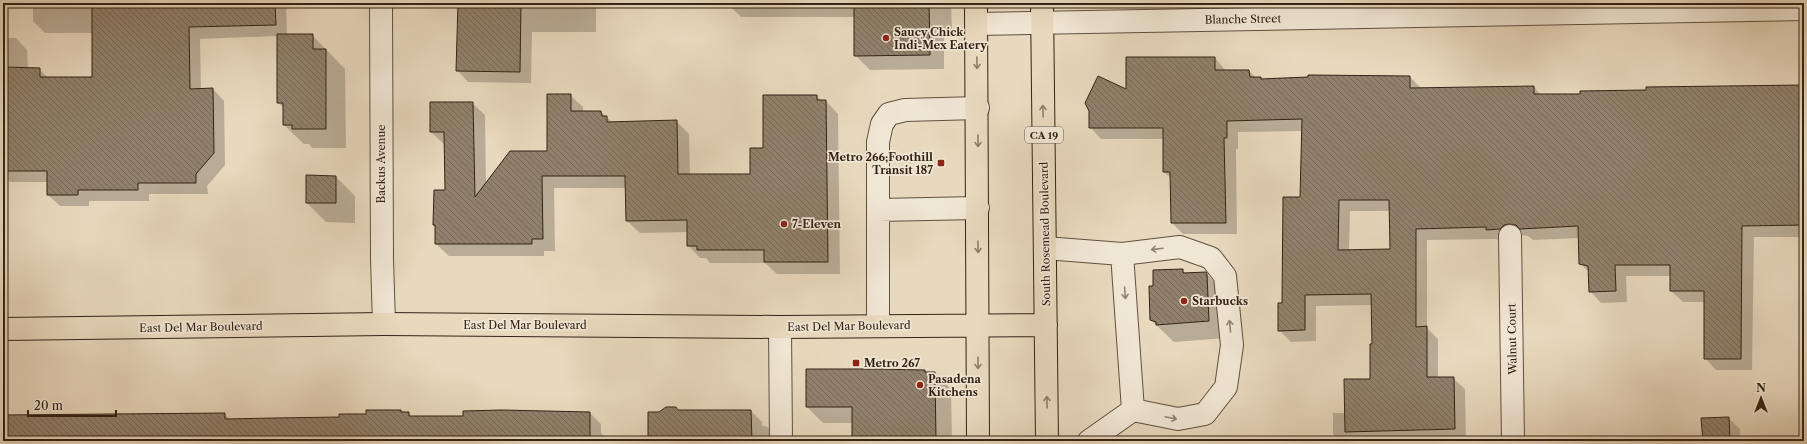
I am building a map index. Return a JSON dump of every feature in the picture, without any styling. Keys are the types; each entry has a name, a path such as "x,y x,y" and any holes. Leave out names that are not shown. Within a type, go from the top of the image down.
{"main road":[{"name":"South Rosemead Boulevard","path":"1042,12 1047,441"},
{"path":"977,13 978,441"},
{"name":"East Del Mar Boulevard","path":"3,330 384,324 780,327 978,324 1046,325"}],"street":[{"name":"Backus Avenue","path":"381,3 382,259 384,324"},
{"name":"Blanche Street","path":"977,13 1404,9 1804,9"},
{"path":"878,325 878,142 882,124 889,114 905,110 978,108"},
{"path":"878,210 978,208"},
{"name":"Walnut Court","path":"1510,236 1513,441"},
{"path":"1045,248 1122,254 1180,246 1212,258 1225,276 1232,345 1226,387 1205,414 1178,419 1133,410 1089,441"},
{"path":"1122,254 1133,410"},
{"path":"780,327 781,441"}],"building":[{"path":"92,3 275,3 276,25 189,27 190,89 213,88 214,153 196,174 196,183 138,183 138,190 78,190 78,195 47,195 47,171 3,171 3,67 40,68 40,77 92,77"},
{"path":"458,3 521,3 520,72 456,71"},
{"path":"854,3 929,3 930,55 854,56"},
{"path":"277,34 313,34 313,49 326,49 326,129 292,129 292,125 283,125 283,103 277,103"},
{"path":"1126,57 1215,57 1215,70 1249,70 1250,77 1261,77 1261,79 1308,77 1308,75 1410,76 1410,88 1534,86 1534,94 1580,94 1580,91 1646,90 1646,87 1804,85 1804,225 1742,226 1741,359 1704,359 1704,291 1670,291 1670,265 1615,265 1616,291 1589,292 1588,266 1579,264 1578,226 1520,229 1516,225 1509,224 1504,225 1500,229 1486,230 1486,227 1416,229 1416,327 1427,326 1427,377 1454,377 1455,429 1345,432 1344,379 1370,379 1370,344 1372,344 1371,294 1305,295 1305,330 1278,331 1278,303 1282,303 1283,197 1300,197 1302,119 1227,121 1227,138 1224,138 1226,223 1171,223 1170,172 1163,172 1163,128 1089,128 1089,111 1085,103 1098,76 1126,89","holes":["1339,200 1389,200 1390,249 1338,250"]},
{"path":"547,94 571,94 571,111 601,111 602,116 607,116 607,122 677,120 678,174 750,174 750,148 763,148 763,95 817,95 817,100 826,100 828,262 764,262 764,250 697,250 697,246 687,246 687,220 626,221 625,176 542,176 543,239 532,239 532,244 435,244 435,225 433,225 434,190 445,190 444,132 430,132 430,102 473,102 475,197 510,151 547,151"},
{"path":"306,175 336,176 336,203 306,203"},
{"path":"1183,269 1183,273 1206,272 1207,274 1209,321 1156,325 1156,322 1150,320 1149,286 1153,286 1153,270"},
{"path":"806,369 925,370 925,372 935,372 936,441 852,441 852,407 806,407"},
{"path":"666,407 676,407 678,410 751,410 752,441 648,441 648,412 659,412"},
{"path":"366,410 401,410 401,412 409,412 409,416 463,416 463,411 501,410 590,412 590,441 3,441 3,415 225,413 225,419 339,417 339,414 366,414"},
{"path":"1729,417 1730,441 1703,441 1701,418"}],"place":[{"name":"Saucy Chick Indi-Mex Eatery","path":"886,38"},
{"name":"Metro 266;Foothill Transit 187","path":"941,163"},
{"name":"7-Eleven","path":"784,224"},
{"name":"Starbucks","path":"1184,301"},
{"name":"Metro 267","path":"856,363"},
{"name":"Pasadena Kitchens","path":"920,385"}]}
